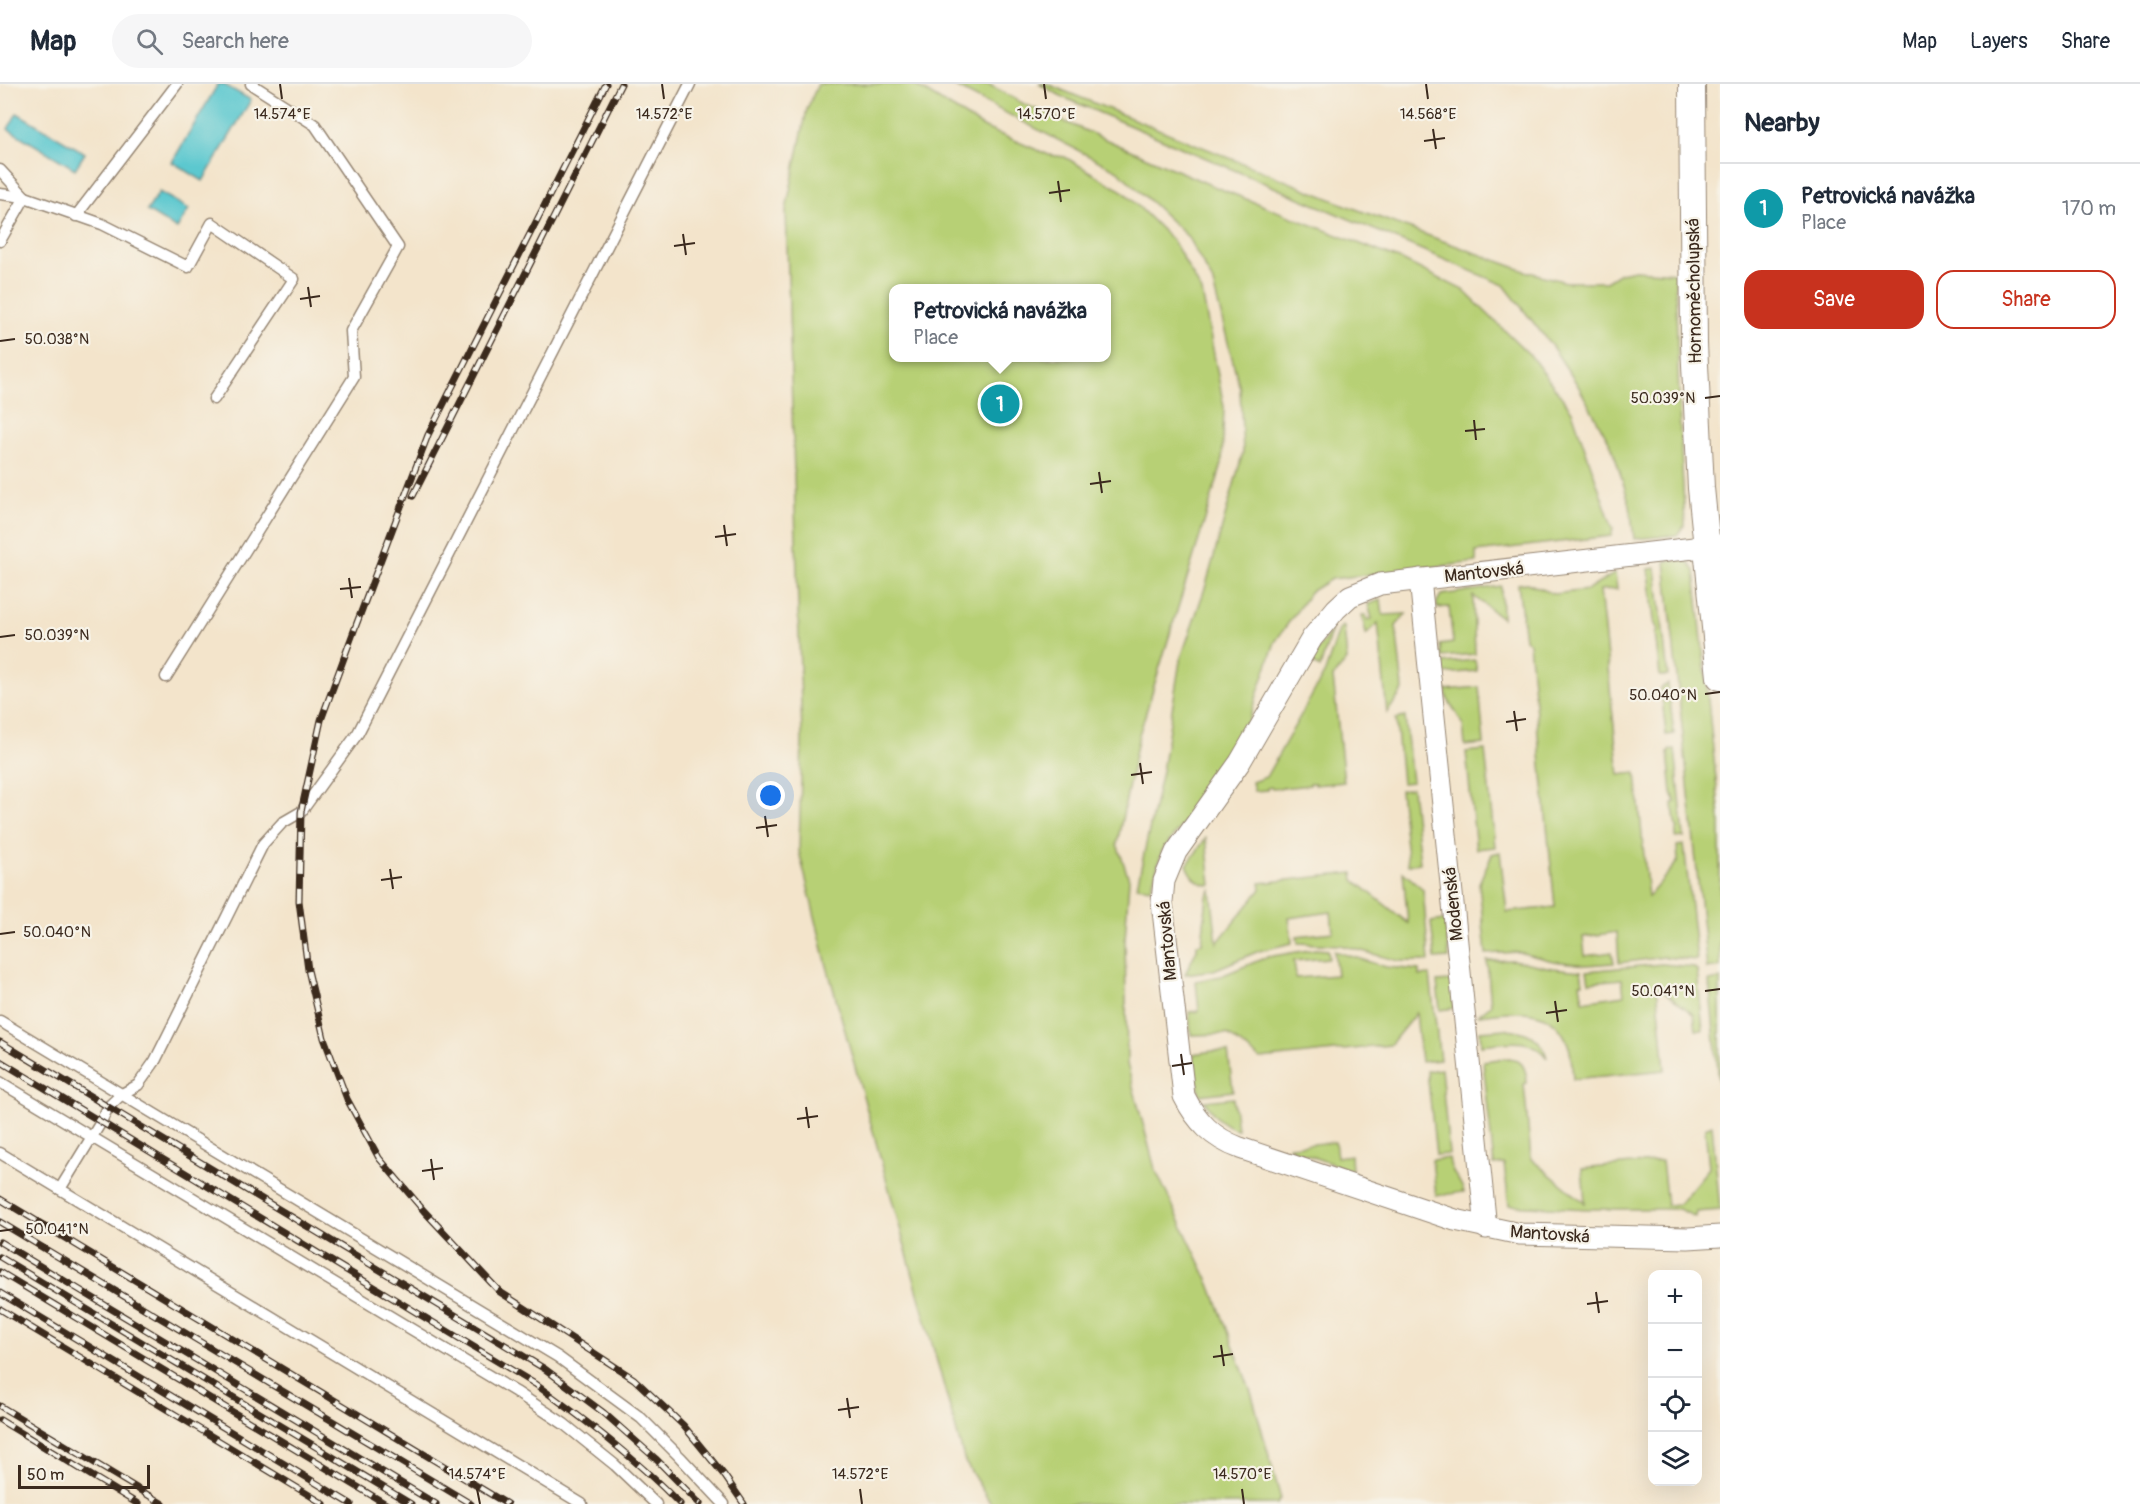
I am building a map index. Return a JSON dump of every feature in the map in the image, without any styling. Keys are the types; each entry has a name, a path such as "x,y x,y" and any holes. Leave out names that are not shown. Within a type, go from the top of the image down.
{"street":[{"name":"Hornoměcholupská","path":"1692,84 1694,344 1700,468 1713,546 1720,676"},
{"name":"Mantovská","path":"1713,546 1380,584 1350,597 1336,609 1312,638 1240,762 1176,852 1164,881 1163,913 1184,1096 1191,1111 1216,1137 1238,1147 1455,1220 1486,1228 1520,1234 1582,1237 1720,1236"},
{"name":"Modenská","path":"1420,579 1486,1228"}],"lane":[{"path":"76,216 177,84"},
{"path":"166,677 354,377 351,331 398,247 315,124 251,84"},
{"path":"60,1189 108,1107 122,1094 138,1086 155,1060 263,844 282,823 301,812 358,733 690,84"},
{"path":"0,170 25,197"},
{"path":"0,194 25,197 102,224 188,267 212,223 294,279 214,399"},
{"path":"0,241 25,197"},
{"path":"0,1021 558,1357 641,1418 724,1504"},
{"path":"0,1082 516,1392 564,1424 615,1465 656,1504"},
{"path":"0,1153 582,1504"}],"green space":[{"path":"818,84 913,84 985,128 1049,155 1065,157 1124,192 1174,242 1202,292 1224,407 1222,464 1139,735 1117,844 1129,879 1125,940 1127,1064 1155,1169 1210,1284 1252,1395 1281,1499 1277,1504 991,1504 965,1462 827,966 799,851 802,738 786,210 807,109"},
{"path":"950,84 988,84 1024,104 1213,186 1404,261 1463,290 1531,356 1572,411 1613,529 1611,536 1476,552 1476,562 1331,579 1310,592 1275,642 1248,722 1203,798 1162,851 1151,888 1137,886 1162,771 1180,661 1206,585 1243,452 1240,389 1212,280 1187,236 1118,171"},
{"path":"1039,84 1047,84 1353,208 1525,271 1566,282 1606,282 1620,273 1635,270 1675,273 1685,525 1677,535 1634,539 1630,505 1612,447 1577,384 1551,345 1504,285 1065,98"},
{"path":"1682,560 1690,564 1695,571 1720,819 1720,967 1707,969 1665,561"},
{"path":"1656,568 1668,676 1660,676 1655,633 1658,631 1654,622 1649,569"},
{"path":"1615,573 1617,589 1600,590 1619,775 1636,773 1648,897 1678,861 1677,846 1684,845 1697,960 1664,957 1619,963 1617,932 1583,937 1585,956 1612,952 1614,963 1586,965 1553,961 1518,952 1486,954 1479,883 1492,854 1500,852 1507,912 1555,907 1529,643 1525,639 1518,584 1527,583 1554,594 1588,590"},
{"path":"1501,586 1502,618 1473,596 1475,654 1442,657 1440,645 1453,643 1449,607 1437,608 1441,595"},
{"path":"1381,600 1383,615 1406,614 1396,626 1403,690 1387,713 1378,623 1366,635 1362,615 1366,615 1367,620 1372,619 1368,604"},
{"path":"1342,626 1344,627 1347,660 1333,677 1344,782 1315,785 1315,783 1310,783 1310,785 1272,789 1271,787 1267,790 1254,791 1252,782 1266,777 1325,672"},
{"path":"1332,629 1320,668 1309,662"},
{"path":"1475,660 1477,671 1444,674 1443,663"},
{"path":"1668,684 1674,734 1666,735 1661,688"},
{"path":"1479,687 1484,744 1465,746 1463,724 1447,698 1446,690"},
{"path":"1405,717 1412,782 1402,783 1396,719"},
{"path":"1675,749 1684,837 1676,838 1678,829 1673,804 1676,802 1672,793 1668,753"},
{"path":"1485,750 1495,847 1476,849 1466,752"},
{"path":"1412,788 1420,863 1408,865 1400,790"},
{"path":"1206,838 1211,885 1203,884 1196,879 1187,865"},
{"path":"1403,872 1423,889 1429,961 1399,961 1340,945 1298,943 1297,936 1333,932 1331,912 1289,918 1292,943 1259,951 1214,970 1185,974 1197,949 1197,944 1202,943 1207,896 1211,890 1217,943 1261,889 1260,883 1353,873 1354,880 1408,923"},
{"path":"1445,920 1449,958 1435,959 1431,922"},
{"path":"1315,949 1328,950 1329,958 1294,961 1296,978 1337,975 1334,951 1386,967 1419,970 1419,976 1430,975 1440,1060 1421,1062 1416,1013 1390,1045 1260,1059 1227,1034 1191,1035 1189,1012 1199,1011 1196,981 1221,976 1267,957"},
{"path":"1513,960 1581,971 1583,1001 1624,995 1622,979 1589,982 1587,971 1662,964 1693,967 1697,970 1703,1030 1696,1030 1694,1015 1657,986 1665,1070 1573,1079 1569,1047 1563,1033 1544,1016 1519,1012 1478,1015 1491,1005 1487,961"},
{"path":"1720,979 1720,1082 1719,1082 1709,981"},
{"path":"1451,981 1454,1008 1440,1010 1437,982"},
{"path":"1507,1029 1521,1031 1532,1036 1541,1045 1547,1058 1526,1043 1481,1045 1480,1031"},
{"path":"1213,1051 1228,1052 1233,1091 1200,1095 1193,1054"},
{"path":"1509,1058 1521,1063 1526,1074 1527,1083 1524,1084 1531,1159 1585,1203 1582,1169 1662,1161 1667,1205 1679,1204 1709,1168 1705,1128 1712,1125 1720,1210 1696,1212 1695,1217 1679,1209 1587,1209 1509,1205 1504,1164 1494,1165 1483,1061"},
{"path":"1441,1069 1449,1154 1436,1155 1427,1071"},
{"path":"1233,1098 1237,1129 1222,1122 1204,1101"},
{"path":"1335,1142 1337,1157 1351,1155 1352,1171 1293,1150 1289,1146"},
{"path":"1449,1158 1464,1192 1436,1196 1432,1160"}],"water":[{"path":"218,84 223,84 251,100 203,181 172,162"},
{"path":"17,113 85,153 75,169 8,129"},
{"path":"159,192 189,209 177,229 147,211"}],"railway":[{"path":"606,84 428,435 355,628 321,720 301,812 299,901 308,970 324,1038 347,1099 379,1158 424,1211 500,1292 634,1379 683,1425 724,1475 744,1504"},
{"path":"413,496 621,84"},
{"path":"0,1042 545,1369 604,1413 656,1459 700,1504"},
{"path":"0,1061 535,1384 610,1441 680,1504"},
{"path":"0,1199 507,1504"},
{"path":"0,1222 471,1504"},
{"path":"0,1242 436,1504"},
{"path":"0,1257 411,1504"},
{"path":"0,1272 386,1504"},
{"path":"0,1293 351,1504"},
{"path":"0,1309 324,1504"},
{"path":"0,1406 163,1504"},
{"path":"0,1420 138,1504"}],"place":[{"name":"Petrovická navážka","path":"1000,404"}]}
